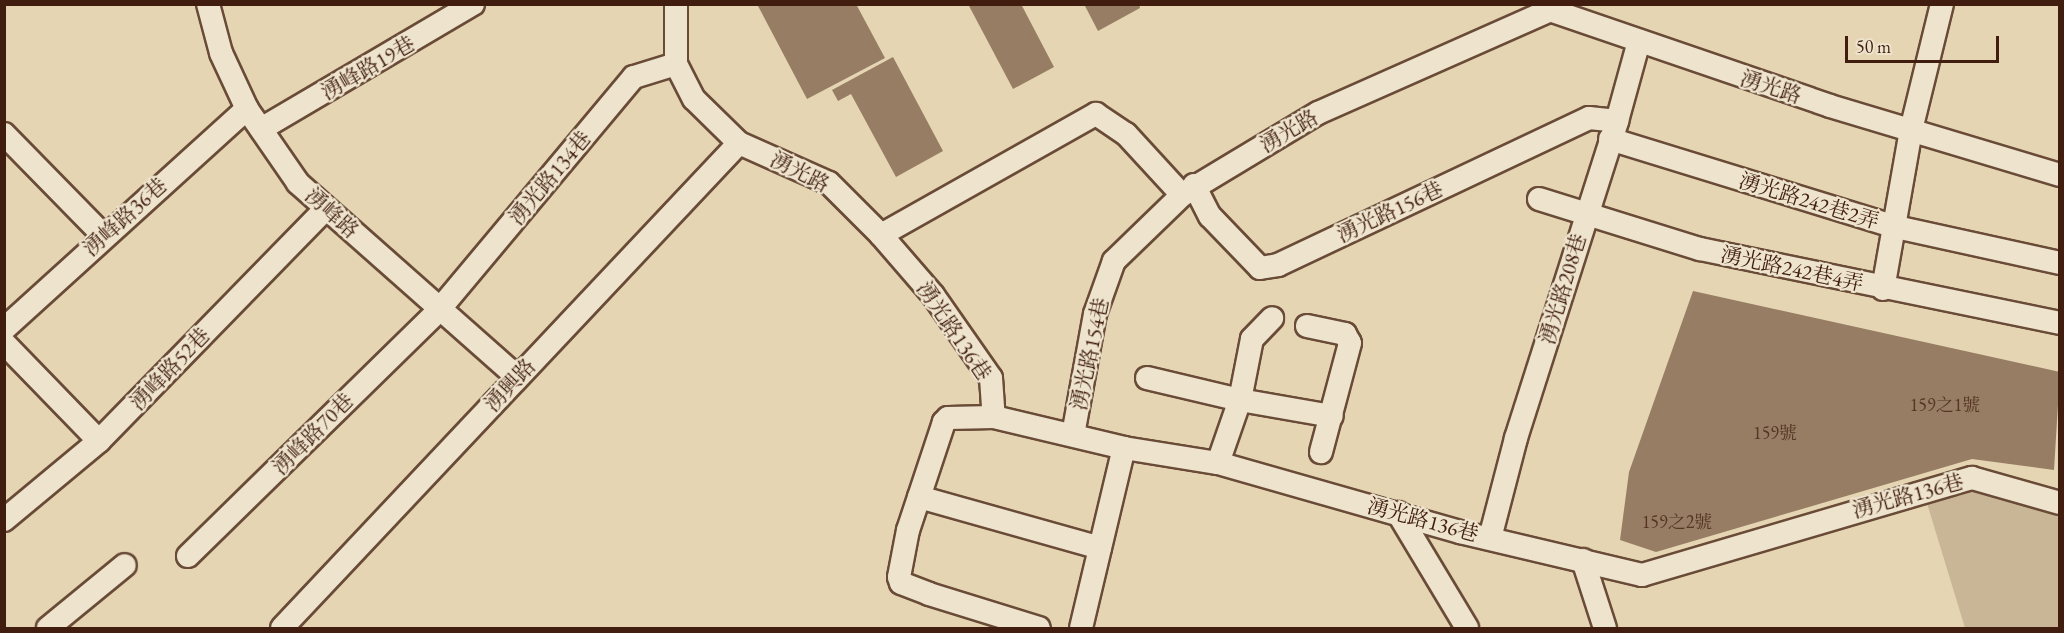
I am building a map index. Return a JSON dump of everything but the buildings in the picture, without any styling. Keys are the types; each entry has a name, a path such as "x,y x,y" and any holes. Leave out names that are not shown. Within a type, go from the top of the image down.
{"street":[{"name":"湧峰路","path":"208,4 221,53 247,109 298,183 438,311 517,377"},
{"name":"湧峰路19巷","path":"261,129 474,4"},
{"name":"湧光路","path":"676,4 676,64 694,99 740,143 829,183 881,235"},
{"path":"1884,289 1911,130 1941,4"},
{"name":"湧光路","path":"1188,190 1318,113 1550,10 1911,130 2060,175"},
{"name":"湧光路208巷","path":"1490,538 1516,438 1639,41"},
{"name":"湧光路134巷","path":"438,311 634,77 676,64"},
{"name":"湧峰路36巷","path":"4,329 103,236 247,109"},
{"path":"881,235 1096,114 1126,134 1188,190"},
{"name":"湧光路156巷","path":"1188,190 1260,268 1278,265 1589,118 1613,130"},
{"name":"湧光路242巷2弄","path":"1613,130 1722,175 1896,227 2060,263"},
{"path":"4,134 103,236"},
{"name":"湧興路","path":"282,628 740,143"},
{"name":"湧光路154巷","path":"1073,435 1095,314 1114,261 1188,190"},
{"name":"湧光路242巷4弄","path":"1539,199 1700,249 1884,289 2060,323"},
{"name":"湧峰路52巷","path":"4,520 99,441 326,208"},
{"name":"湧光路136巷","path":"881,235 933,295 991,378 994,417 1124,448 1218,463 1490,538 1642,575 1972,478 2058,495"},
{"name":"湧峰路70巷","path":"188,556 438,311"},
{"path":"1218,463 1240,400 1252,339 1272,318"},
{"path":"1307,326 1344,334 1350,343 1321,452"},
{"path":"4,343 99,441"},
{"path":"1147,378 1240,400 1332,416"},
{"path":"994,417 948,418 944,422 899,562 899,577 902,583 929,594 1039,628"},
{"path":"1081,628 1124,448"},
{"path":"919,497 1100,548"},
{"path":"1398,513 1467,628"},
{"path":"1583,560 1605,628"},
{"path":"48,628 125,565"}],"shaded area":[{"path":"1970,486 2059,515 2059,628 1965,628 1926,500"}]}
